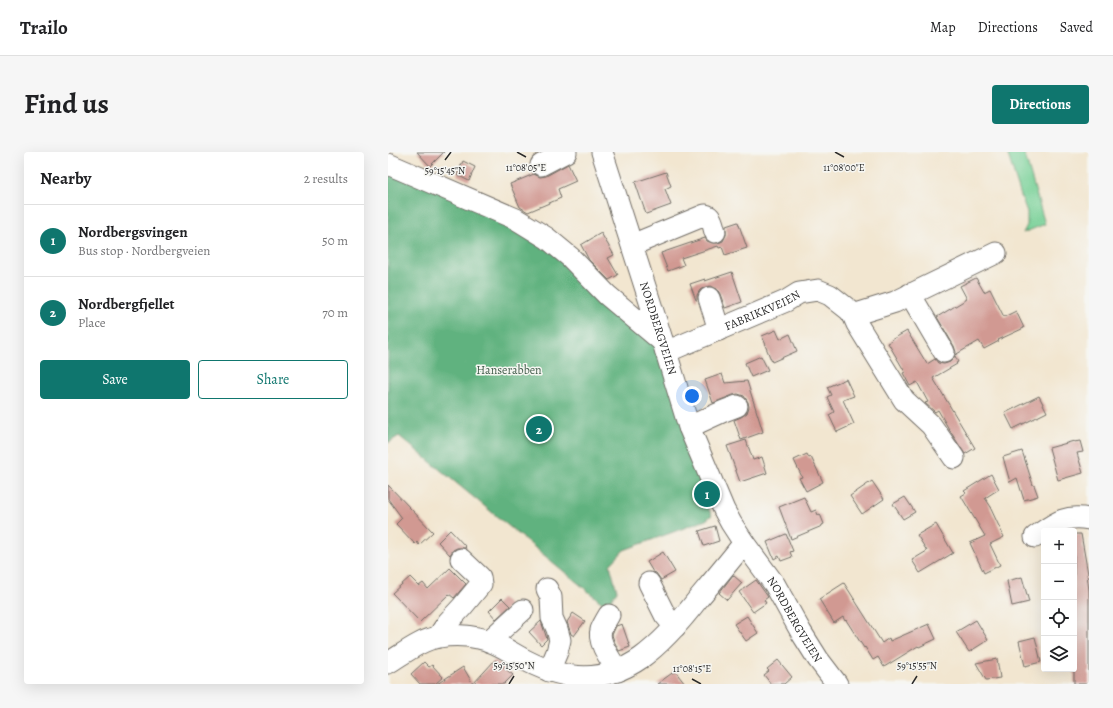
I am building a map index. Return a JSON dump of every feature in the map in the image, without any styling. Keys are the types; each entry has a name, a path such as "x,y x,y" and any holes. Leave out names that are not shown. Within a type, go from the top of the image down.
{"street":[{"path":"541,165 566,152"},
{"name":"NORDBERGVEIEN","path":"602,152 689,427 724,510 744,543 775,585 818,660 837,684"},
{"path":"388,164 516,219 547,238 664,347"},
{"path":"632,245 705,215 708,215 710,218 715,232"},
{"path":"853,315 895,302 996,253"},
{"name":"FABRIKKVEIEN","path":"664,347 719,330 786,301 799,293 818,290 830,295 853,315 857,324 904,400 931,425 954,458"},
{"path":"910,294 944,352"},
{"path":"709,298 719,330"},
{"path":"689,427 737,406"},
{"path":"1035,537 1058,521 1081,517 1089,519"},
{"path":"390,657 425,640 459,635 489,641 549,671 588,681 618,671 640,658 655,646 675,627 744,543"},
{"path":"438,637 448,622 482,584 480,577 461,559"},
{"path":"649,583 665,614 675,627"},
{"path":"547,588 551,597 552,618 558,630 560,640 549,671"},
{"path":"489,641 522,610"},
{"path":"609,615 601,629 600,635 601,641 618,671"}],"green space":[{"path":"1007,152 1024,152 1045,224 1023,233 1027,225 1027,212"},
{"name":"Hanserabben","path":"388,164 516,219 663,342 713,484 699,493 712,515 706,520 624,550 610,565 617,591 606,606 399,436 388,443"}],"building":[{"path":"417,152 444,152 430,166"},
{"path":"463,161 475,167 469,181 457,175"},
{"path":"568,164 576,181 558,189 561,198 528,212 520,207 510,184 534,174 540,177 546,176"},
{"path":"666,172 671,186 665,189 671,205 646,214 635,182"},
{"path":"738,222 747,248 725,255 722,247 719,248 718,246 681,258 684,265 668,271 661,253 705,238 707,241 712,243 723,241 726,235 726,226"},
{"path":"601,233 614,255 608,258 618,275 609,280 589,260 581,245"},
{"path":"732,272 742,302 725,308 717,289 711,286 700,290 696,300 690,284 705,279 705,281"},
{"path":"976,278 984,292 990,289 1004,317 1016,311 1024,328 998,340 999,341 984,349 979,341 955,355 956,352 954,346 937,317 967,299 960,286"},
{"path":"776,330 780,339 790,334 797,351 772,362 762,336"},
{"path":"907,331 927,364 935,359 938,363 944,364 950,362 955,356 958,362 933,378 975,448 965,454 938,410 935,412 925,403 928,402 917,382 910,386 903,373 905,372 888,343"},
{"path":"761,356 768,370 751,377 745,363"},
{"path":"722,374 725,383 747,381 763,432 741,440 734,420 747,413 749,407 744,396 738,394 733,395 713,403 705,380"},
{"path":"846,379 854,396 843,400 854,424 837,432 829,415 834,412 827,397 831,395 827,387"},
{"path":"1039,396 1047,412 1013,429 1005,413"},
{"path":"746,440 753,460 762,457 767,473 740,482 727,446"},
{"path":"1074,441 1080,441 1083,452 1077,453 1083,473 1058,480 1049,448"},
{"path":"1022,451 1038,496 1024,500 1017,478 1010,482 1003,457"},
{"path":"807,454 809,458 811,457 823,482 806,491 799,478 802,477 794,460"},
{"path":"991,474 999,489 985,498 991,507 1004,537 990,544 1000,565 984,573 970,543 985,536 961,496 966,493 964,491"},
{"path":"872,481 884,499 862,514 850,496"},
{"path":"388,485 433,532 419,545 417,542 415,544 396,524 402,518 388,499"},
{"path":"804,497 811,512 816,510 818,515 820,514 824,524 791,539 779,507"},
{"path":"905,497 915,512 903,519 893,504"},
{"path":"936,524 953,553 920,573 912,560 927,551 917,535"},
{"path":"715,526 719,541 704,546 699,531"},
{"path":"450,530 466,547 453,550 450,555 438,542"},
{"path":"786,534 793,551 790,552 792,557 781,561 779,556 774,559 767,542"},
{"path":"1077,534 1081,534 1088,574 1089,591 1089,684 1074,684 1074,672 1077,672"},
{"path":"663,552 675,572 661,580 656,573 653,572 647,562"},
{"path":"450,568 466,584 454,598 449,594 420,622 392,593 410,577 419,586 423,583 428,589"},
{"path":"733,575 742,583 727,600 719,593"},
{"path":"1022,577 1029,602 1012,606 1007,581"},
{"path":"756,580 768,597 764,600 766,603 753,612 739,592"},
{"path":"844,583 882,643 889,638 890,641 929,624 936,639 919,647 918,646 884,667 878,657 873,660 843,617 834,623 819,599"},
{"path":"502,598 510,606 496,619 489,611"},
{"path":"573,613 585,621 574,636 571,634 567,622"},
{"path":"747,616 758,633 746,641 734,624"},
{"path":"976,620 988,640 969,652 956,632"},
{"path":"541,621 547,639 541,645 529,632"},
{"path":"622,624 630,647 619,651 612,635 616,626"},
{"path":"1035,637 1041,662 1025,666 1019,641"},
{"path":"997,659 1000,678 986,680 976,663"},
{"path":"495,660 513,675 504,684 473,684"},
{"path":"778,660 792,677 784,684 771,684 764,675 769,671 767,669"},
{"path":"424,662 429,667 432,665 443,677 435,684 420,684 411,674"},
{"path":"463,667 473,684 437,684"},
{"path":"675,671 685,684 657,684"}],"place":[{"name":"Nordbergfjellet","path":"539,429"},
{"name":"Nordbergsvingen","path":"707,494"}]}
